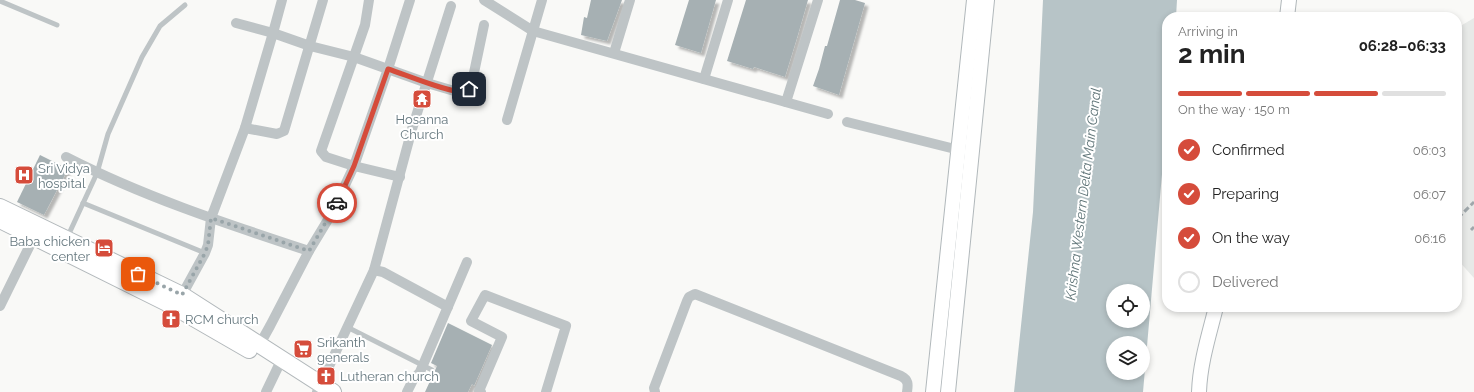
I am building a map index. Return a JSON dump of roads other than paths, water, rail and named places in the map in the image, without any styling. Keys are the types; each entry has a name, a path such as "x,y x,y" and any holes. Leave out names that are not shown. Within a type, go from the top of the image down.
{"main road":[{"path":"1287,12 1288,0"},
{"path":"933,392 957,150 980,2"},
{"path":"948,392 971,154 980,2"},
{"path":"0,207 171,304 281,363 324,389"},
{"path":"0,220 34,237 64,244 182,295 260,344 281,363"},
{"path":"1199,392 1199,378 1215,312"}],"street":[{"path":"182,295 208,245 211,218 246,128 282,0"},
{"path":"246,128 277,134 284,132 323,0"},
{"path":"369,0 365,25 321,151 326,157 354,166 400,177"},
{"path":"260,344 309,251 332,213 354,166 388,69 410,0"},
{"path":"484,0 533,31 828,114"},
{"path":"507,120 542,0"},
{"path":"614,53 630,0"},
{"path":"704,79 728,0"},
{"path":"786,102 818,0"},
{"path":"324,389 347,327 374,270 412,129 451,6"},
{"path":"236,23 273,33 310,46 354,56 427,83 461,93 467,92 471,86 484,25"},
{"path":"847,122 971,154"},
{"path":"66,157 97,173 211,218 309,251"},
{"path":"0,306 34,237"},
{"path":"407,392 427,368 448,307 467,262"},
{"path":"374,270 383,272 448,307"},
{"path":"654,392 654,388 687,301 689,297 695,294 902,376 906,378 908,383 907,392"},
{"path":"481,392 479,390 502,337 471,321 485,295 566,326 546,392"},
{"path":"266,392 281,363"}],"lane":[{"path":"0,0 57,25"},
{"path":"64,244 97,173 108,134 142,57 160,26 185,5"},
{"path":"83,203 205,253"},
{"path":"347,327 427,368"}],"water":[{"name":"Krishna Western Delta Main Canal","path":"1043,0 1177,0 1176,12 1162,12 1162,174 1150,312 1150,284 1106,284 1106,328 1149,328 1148,336 1106,336 1106,380 1144,380 1143,392 1014,392 1033,212"}],"railway":[{"path":"1462,214 1474,202"},
{"path":"1471,230 1474,227"}],"place":[{"name":"Hosanna Church","path":"422,99"},
{"name":"Sri Vidya hospital","path":"24,175"},
{"name":"Baba chicken center","path":"104,248"},
{"name":"RCM church","path":"171,319"},
{"name":"Srikanth generals","path":"303,349"},
{"name":"Lutheran church","path":"326,376"}]}
